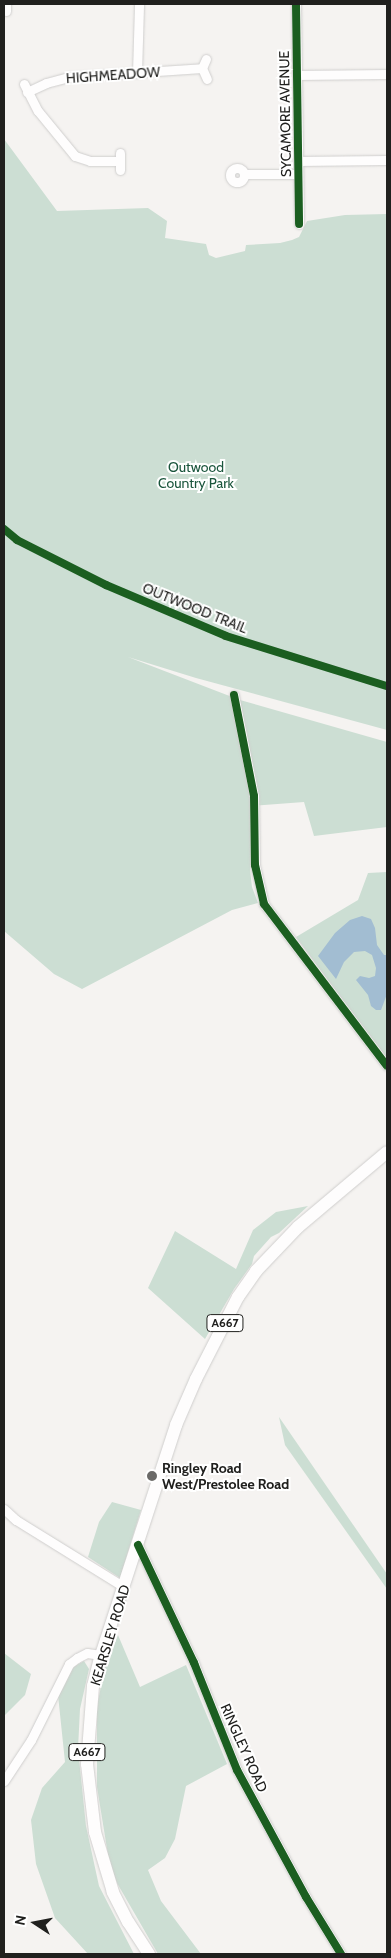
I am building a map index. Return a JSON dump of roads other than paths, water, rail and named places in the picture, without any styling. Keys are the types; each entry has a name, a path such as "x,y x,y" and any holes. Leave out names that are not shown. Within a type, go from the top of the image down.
{"main road":[{"name":"A667","path":"138,1545 176,1425 196,1379 238,1297 256,1271 298,1227 387,1152"},
{"name":"KEARSLEY ROAD","path":"138,1545 101,1655 93,1686 87,1764 95,1832 113,1892 128,1922 149,1954"}],"street":[{"path":"137,73 139,4"},
{"name":"SYCAMORE AVENUE","path":"296,4 299,224"},
{"path":"206,59 202,68 207,79"},
{"name":"HIGHMEADOW","path":"120,161 80,163 38,111 26,88 68,77 202,68"},
{"path":"297,75 387,74"},
{"path":"298,161 387,160"},
{"path":"244,174 298,174"},
{"path":"234,695 254,796 255,865 264,904 387,1066"},
{"path":"4,1509 16,1520 124,1587"},
{"name":"RINGLEY ROAD","path":"138,1545 194,1663 237,1770 306,1897 341,1954"},
{"path":"4,1781 31,1740 69,1664 87,1653 101,1655"}],"water":[{"path":"362,916 371,919 375,928 377,945 384,955 387,955 387,994 381,1010 376,1010 371,1006 368,995 356,980 360,976 369,978 375,976 376,968 372,955 365,951 354,952 344,962 336,979 318,956 335,933 350,920"}],"place":[{"name":"Ringley Road West/Prestolee Road","path":"152,1476"}],"park label":[{"name":"Outwood Country Park","path":"196,476"}]}
